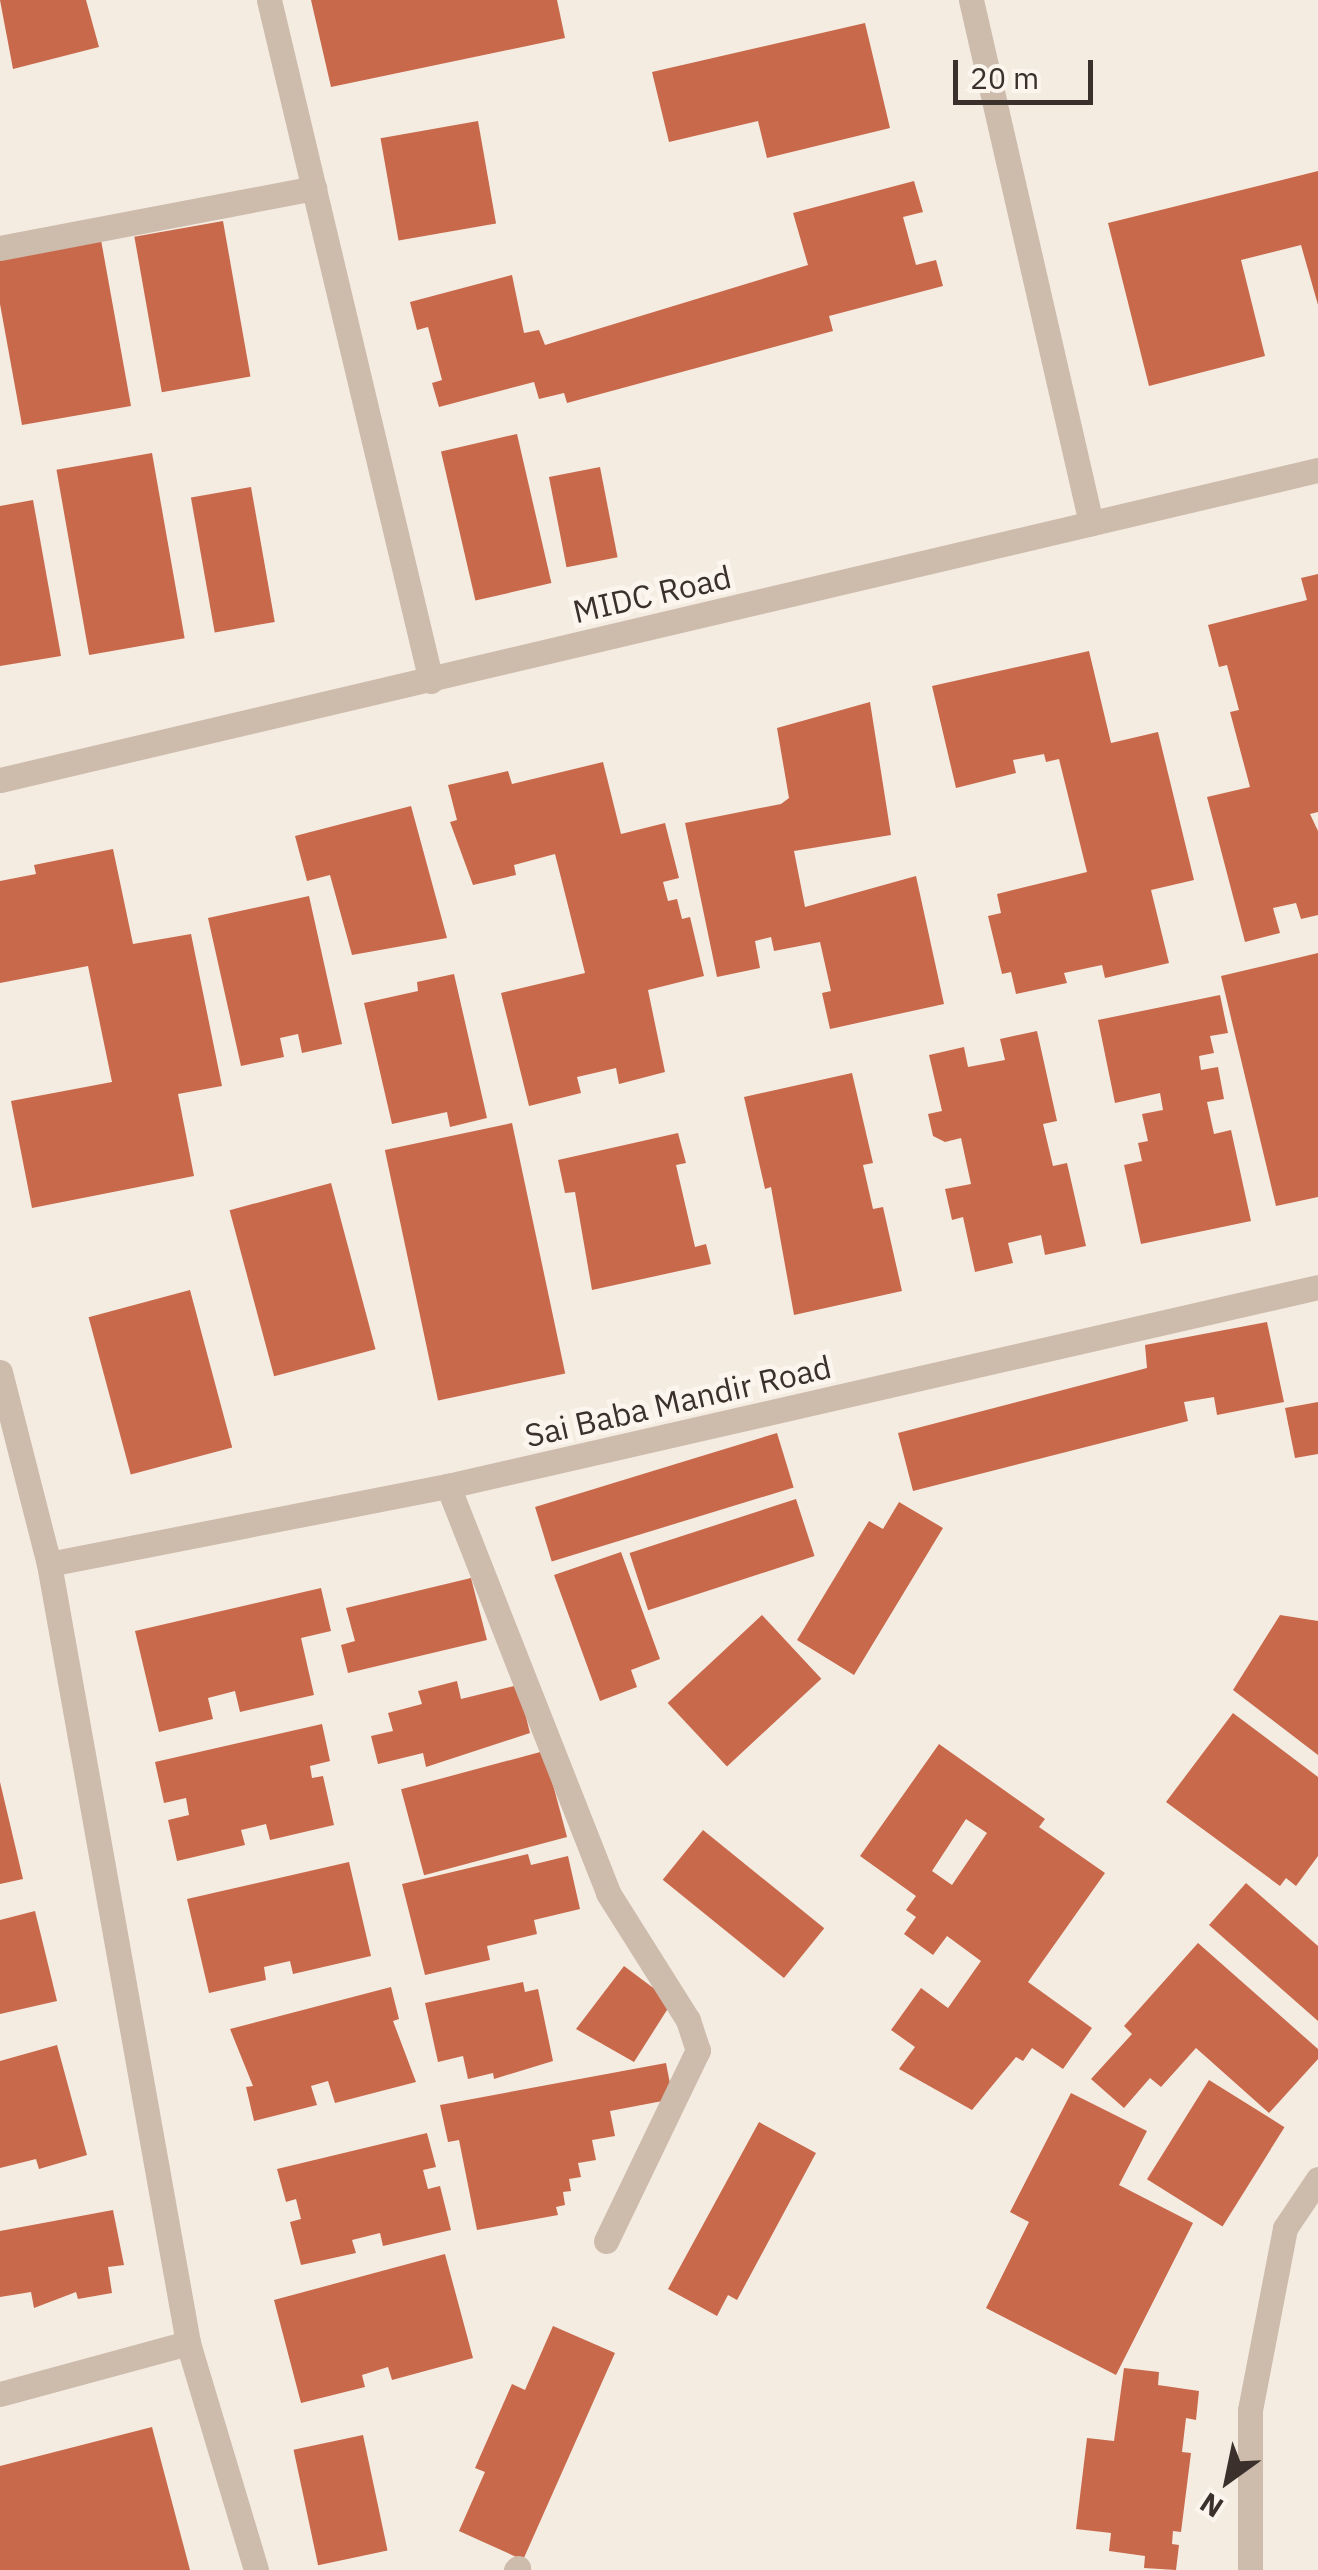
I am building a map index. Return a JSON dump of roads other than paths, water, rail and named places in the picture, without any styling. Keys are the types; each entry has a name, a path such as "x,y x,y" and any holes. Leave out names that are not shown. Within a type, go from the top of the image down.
{"street":[{"path":"269,0 431,680"},
{"path":"971,0 1090,523"},
{"path":"0,248 314,188"},
{"name":"MIDC Road","path":"0,780 1318,470"},
{"name":"Sai Baba Mandir Road","path":"49,1564 448,1486 1318,1287"},
{"path":"0,1372 49,1564 188,2343 256,2570"},
{"path":"448,1486 608,1893 688,2020 698,2050 606,2241"},
{"path":"1250,2570 1250,2410 1285,2228 1318,2179"},
{"path":"0,2394 188,2343"}]}
